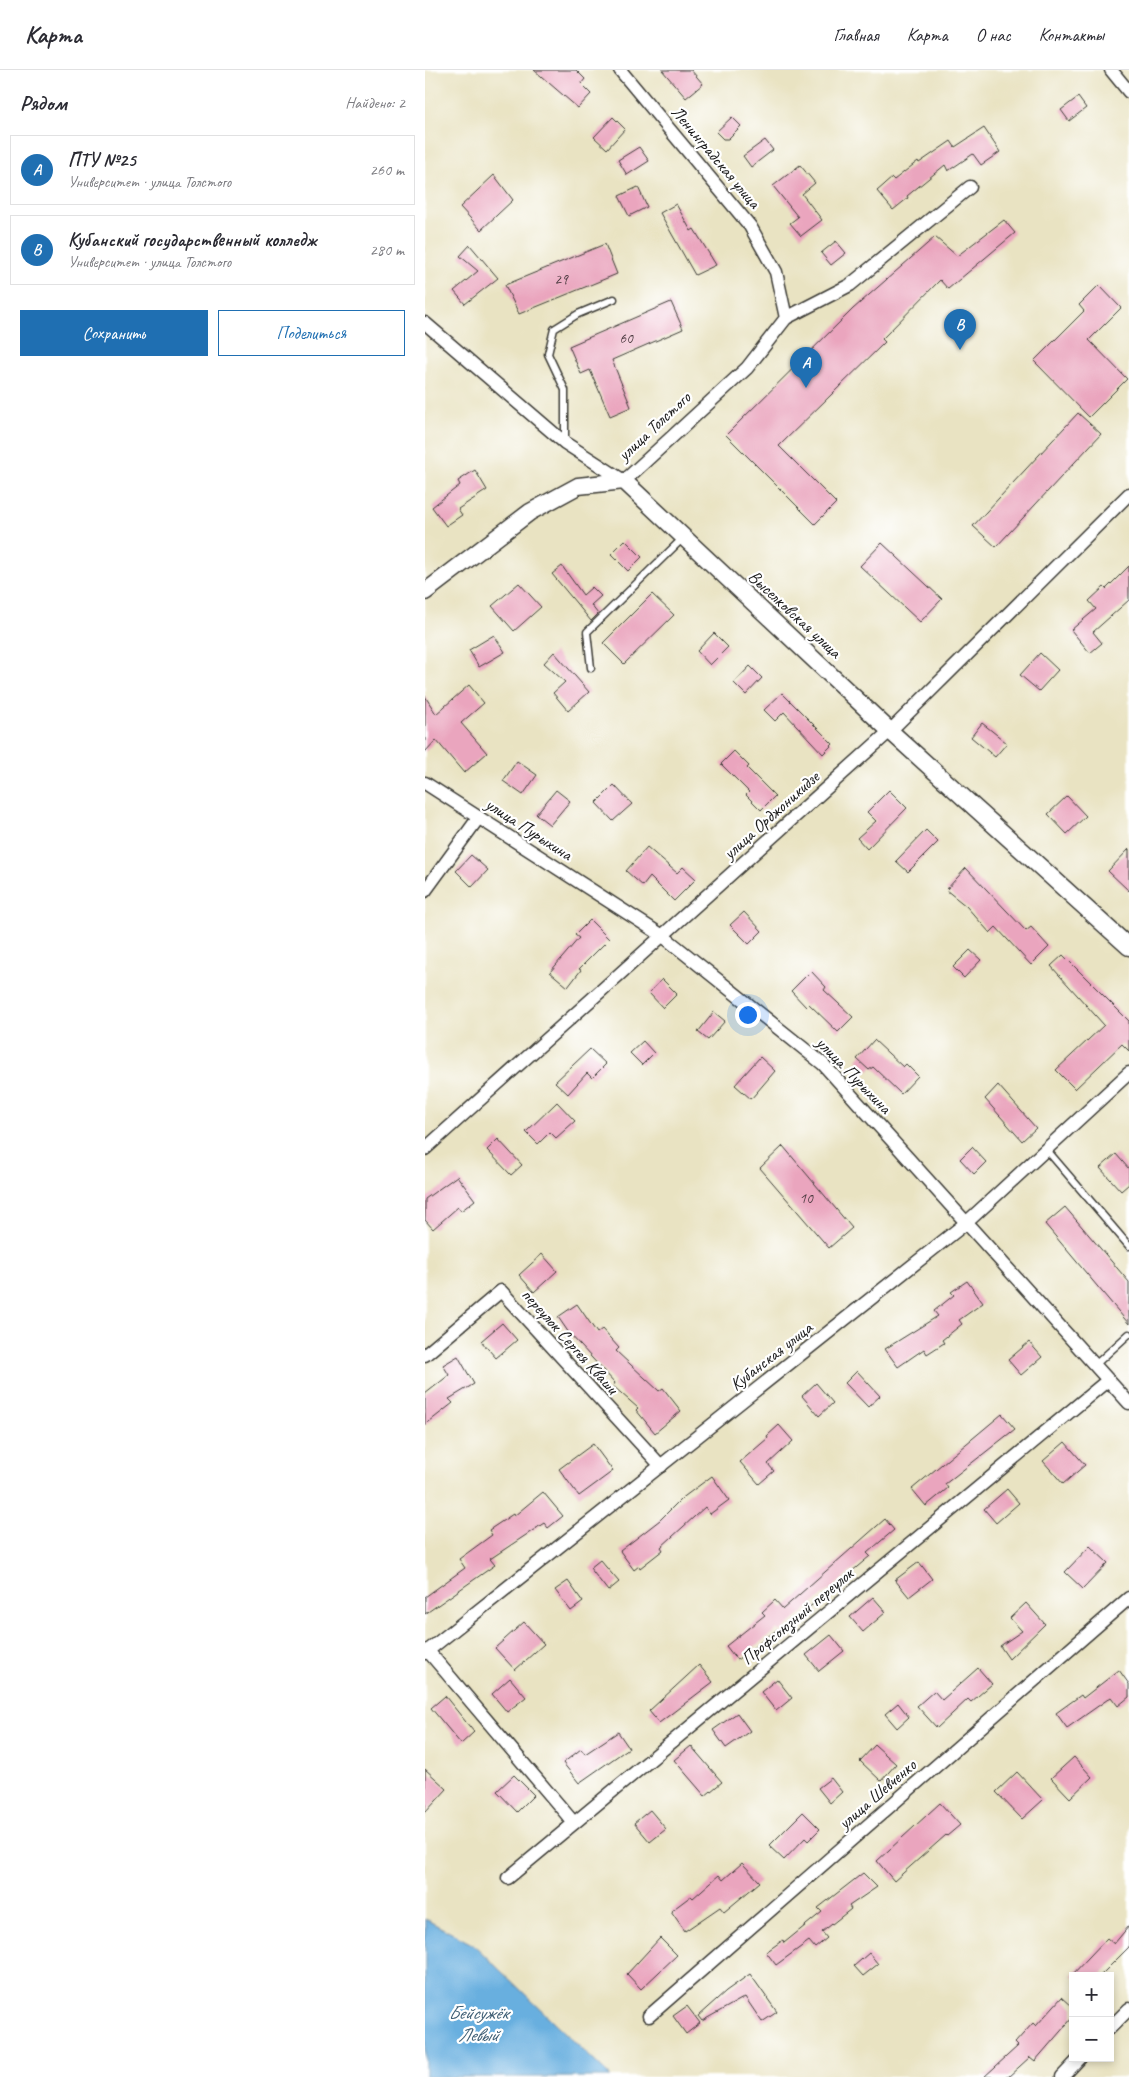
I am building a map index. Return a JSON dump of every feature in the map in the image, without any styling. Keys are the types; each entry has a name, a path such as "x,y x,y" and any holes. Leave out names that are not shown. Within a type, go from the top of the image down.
{"street":[{"name":"Ленинградская улица","path":"620,70 750,226 777,272 786,318"},
{"path":"1111,70 1129,92"},
{"name":"улица Толстого","path":"425,592 530,512 578,486 624,481 747,368 786,318 850,285 970,187"},
{"name":"Выселковская улица","path":"425,323 565,443 624,481 890,731 1129,946"},
{"name":"улица Орджоникидзе","path":"425,1149 890,731 1129,494"},
{"name":"улица Пурыхина","path":"425,783 663,936 823,1064 1129,1403"},
{"path":"425,891 479,817"},
{"name":"Кубанская улица","path":"427,1652 966,1223 1129,1073"},
{"name":"переулок Сергея Кваши","path":"425,1355 501,1291 661,1466"},
{"name":"Профсоюзный переулок","path":"508,1878 1108,1380"},
{"name":"улица Шевченко","path":"649,2016 1129,1598"},
{"path":"427,1652 574,1823"},
{"path":"1114,2024 1129,2009"},
{"path":"1062,2077 1076,2062"}],"lane":[{"path":"565,443 565,390 548,354 554,329 578,314 614,299"},
{"path":"591,668 587,632 684,537"},
{"path":"1046,1149 1129,1246"},
{"path":"1095,1365 1129,1334"}],"water":[{"name":"Бейсужёк Левый","path":"425,1919 474,1945 611,2077 425,2077"}],"building":[{"path":"534,70 576,70 585,79 581,84 591,94 578,108"},
{"path":"662,70 691,70 703,84 686,98"},
{"path":"1078,97 1086,108 1069,121 1061,110"},
{"path":"613,117 625,129 607,149 594,137"},
{"path":"732,117 741,126 728,139 723,139 716,132"},
{"path":"984,128 1000,152 981,165 973,154 948,171 945,165 893,210 877,191 892,178 894,180 918,161 919,163 951,141 955,147"},
{"path":"765,140 773,150 751,167 743,156"},
{"path":"639,147 649,161 627,175 618,160"},
{"path":"800,165 815,183 802,194 822,220 801,236 790,223 798,217 773,186"},
{"path":"494,175 513,200 481,230 460,207"},
{"path":"638,187 647,207 629,216 619,196"},
{"path":"676,204 691,231 694,229 716,265 695,275 660,213"},
{"path":"1004,220 1015,233 948,289 940,280 882,339 885,342 779,446 836,503 815,524 726,435 853,309 935,237 957,256"},
{"path":"836,241 846,253 831,265 821,253"},
{"path":"605,244 617,274 519,314 505,285"},
{"path":"470,245 498,278 465,304 454,291 478,271 460,256"},
{"path":"1099,285 1121,308 1089,340 1127,379 1089,417 1034,361 1084,311 1079,305"},
{"path":"671,302 683,329 612,360 631,407 610,416 590,370 581,374 569,346"},
{"path":"1078,413 1101,434 996,547 973,526"},
{"path":"475,470 487,490 458,509 462,515 446,526 432,507 460,485 458,481"},
{"path":"625,540 642,557 628,571 611,554"},
{"path":"882,543 942,599 920,622 860,566"},
{"path":"562,566 583,595 592,587 601,596 591,605 598,614 591,621 552,574"},
{"path":"1129,566 1129,600 1093,632 1102,643 1090,653 1071,630 1096,609 1089,601 1104,587 1106,589"},
{"path":"519,583 541,607 514,631 492,606"},
{"path":"652,594 674,615 624,664 603,643"},
{"path":"714,633 728,647 710,665 697,651"},
{"path":"494,635 505,652 479,667 469,650"},
{"path":"554,652 589,692 568,711 553,693 565,682 544,663"},
{"path":"1040,653 1058,670 1039,691 1020,675"},
{"path":"750,666 762,678 746,695 734,683"},
{"path":"469,685 484,703 461,723 487,753 464,773 436,740 425,752 425,696 436,714"},
{"path":"782,693 833,744 823,754 784,712 775,721 764,710"},
{"path":"982,723 1007,743 995,757 971,737"},
{"path":"734,751 749,766 747,768 775,796 761,810 746,795 749,792 721,764"},
{"path":"517,761 537,775 523,795 503,781"},
{"path":"614,785 632,804 613,821 596,803"},
{"path":"556,790 570,801 550,825 536,814"},
{"path":"889,790 907,808 867,849 857,838 876,821 867,812"},
{"path":"1067,796 1086,816 1067,834 1048,814"},
{"path":"926,830 938,842 908,872 896,861"},
{"path":"647,847 677,873 683,867 696,879 674,901 650,877 643,886 626,871"},
{"path":"1129,849 1129,891 1108,871"},
{"path":"471,855 488,870 472,887 456,871"},
{"path":"966,868 1026,931 1031,927 1049,947 1031,965 996,927 990,933 966,906 946,890"},
{"path":"744,912 762,931 749,944 730,925"},
{"path":"590,920 609,939 579,969 581,970 568,987 550,972 579,938 575,935"},
{"path":"970,950 981,960 964,978 953,967"},
{"path":"1063,955 1129,1021 1129,1051 1122,1044 1075,1089 1056,1070 1104,1025 1051,966"},
{"path":"811,971 826,987 824,990 853,1017 838,1032 809,1004 806,1007 791,991"},
{"path":"662,979 677,994 663,1008 649,993"},
{"path":"714,1012 725,1021 708,1040 698,1032"},
{"path":"874,1040 903,1067 906,1064 918,1076 901,1094 873,1067 869,1070 857,1059"},
{"path":"643,1041 654,1053 642,1065 630,1053"},
{"path":"590,1049 606,1064 592,1078 587,1073 568,1094 555,1082"},
{"path":"760,1057 775,1071 751,1099 735,1085"},
{"path":"998,1085 1036,1128 1022,1141 985,1099"},
{"path":"557,1102 575,1121 556,1138 550,1132 538,1144 526,1132"},
{"path":"498,1139 522,1165 511,1175 487,1150"},
{"path":"783,1146 852,1228 829,1248 760,1168"},
{"path":"972,1147 986,1162 974,1174 960,1159"},
{"path":"1116,1154 1129,1169 1129,1184 1121,1191 1100,1168"},
{"path":"457,1176 475,1200 461,1211 458,1207 433,1229 425,1220 425,1199"},
{"path":"1065,1207 1129,1282 1129,1324 1045,1224"},
{"path":"542,1254 557,1271 534,1292 519,1275"},
{"path":"967,1281 983,1303 959,1320 962,1324 942,1340 944,1343 927,1354 924,1349 898,1367 885,1349 938,1316 934,1311 954,1295 951,1292"},
{"path":"577,1304 597,1333 602,1329 619,1348 616,1351 659,1391 663,1388 681,1411 655,1433 636,1410 638,1408 613,1386 615,1383 569,1333 558,1317"},
{"path":"502,1323 517,1340 496,1358 481,1341"},
{"path":"1029,1342 1042,1357 1021,1375 1008,1360"},
{"path":"458,1356 474,1384 449,1399 453,1403 425,1425 425,1394 449,1375 443,1365"},
{"path":"857,1371 880,1396 868,1407 845,1383"},
{"path":"816,1383 833,1403 819,1416 802,1396"},
{"path":"1002,1414 1015,1429 945,1484 948,1488 926,1506 912,1489"},
{"path":"779,1425 793,1441 768,1464 774,1471 759,1484 740,1462 768,1438 767,1436"},
{"path":"1065,1442 1085,1465 1063,1484 1043,1461"},
{"path":"593,1444 613,1471 579,1496 559,1469"},
{"path":"712,1476 729,1500 710,1514 705,1507 661,1547 663,1550 640,1568 639,1566 634,1570 620,1551 660,1520 681,1499"},
{"path":"1007,1489 1019,1503 996,1523 984,1509"},
{"path":"543,1492 563,1516 548,1528 544,1523 490,1559 495,1565 425,1614 425,1597 465,1568 459,1559 492,1535 489,1530 513,1514 514,1516"},
{"path":"885,1519 894,1530 867,1553 870,1556 780,1632 778,1629 737,1660 726,1646 765,1615 762,1612 775,1600 783,1609"},
{"path":"1090,1546 1108,1563 1083,1589 1065,1572"},
{"path":"600,1560 619,1582 608,1591 590,1568"},
{"path":"919,1562 932,1579 909,1597 895,1580"},
{"path":"568,1581 583,1602 571,1611 555,1590"},
{"path":"873,1597 886,1612 863,1632 850,1617"},
{"path":"1026,1603 1045,1624 1009,1659 1000,1646 1022,1631 1010,1618"},
{"path":"524,1622 544,1644 515,1670 495,1648"},
{"path":"831,1635 844,1651 819,1671 806,1655"},
{"path":"699,1665 713,1682 659,1723 649,1711"},
{"path":"978,1668 992,1684 971,1702 968,1699 937,1728 917,1706 934,1691 942,1700"},
{"path":"1119,1670 1129,1684 1129,1697 1118,1706 1111,1697 1067,1728 1056,1713 1081,1695 1083,1698"},
{"path":"510,1678 526,1697 507,1712 492,1694"},
{"path":"777,1679 792,1698 776,1711 761,1692"},
{"path":"445,1696 474,1732 461,1744 431,1708"},
{"path":"898,1703 909,1717 897,1728 885,1714"},
{"path":"737,1713 750,1731 726,1748 713,1730"},
{"path":"618,1732 629,1748 579,1783 563,1763 581,1749 585,1754"},
{"path":"875,1745 896,1764 881,1781 860,1761"},
{"path":"691,1746 722,1782 705,1796 674,1760"},
{"path":"1074,1757 1092,1777 1070,1798 1051,1778"},
{"path":"425,1769 447,1789 425,1813"},
{"path":"1017,1772 1043,1800 1022,1819 996,1792"},
{"path":"514,1775 534,1795 517,1812 497,1791"},
{"path":"831,1778 842,1792 830,1803 818,1788"},
{"path":"940,1803 960,1825 894,1881 877,1861"},
{"path":"650,1810 666,1829 650,1842 634,1823"},
{"path":"803,1812 820,1829 808,1841 805,1838 784,1860 769,1846"},
{"path":"742,1863 760,1882 724,1912 720,1907 685,1931 671,1911 691,1896 693,1898 719,1875 723,1880"},
{"path":"863,1873 877,1887 849,1906 851,1909 822,1932 827,1938 815,1948 809,1941 776,1965 766,1952 783,1940 784,1943 822,1912 818,1908"},
{"path":"1129,1926 1129,1947 1104,1972 1075,1972 1107,1938 1114,1944"},
{"path":"660,1938 677,1955 641,1989 627,1974"},
{"path":"869,1953 878,1964 863,1976 854,1966"},
{"path":"750,1974 777,2012 762,2022 745,1997 702,2021 698,2016 726,1991"},
{"path":"1062,1997 1069,2003 1069,2022 1035,2061 1030,2057 1008,2077 984,2077 1018,2046 1015,2043 1033,2023 1036,2026"},
{"path":"687,2006 700,2023 686,2034 673,2016"}],"place":[{"name":"Кубанский государственный колледж","path":"960,350"},
{"name":"ПТУ №25","path":"806,388"}]}
